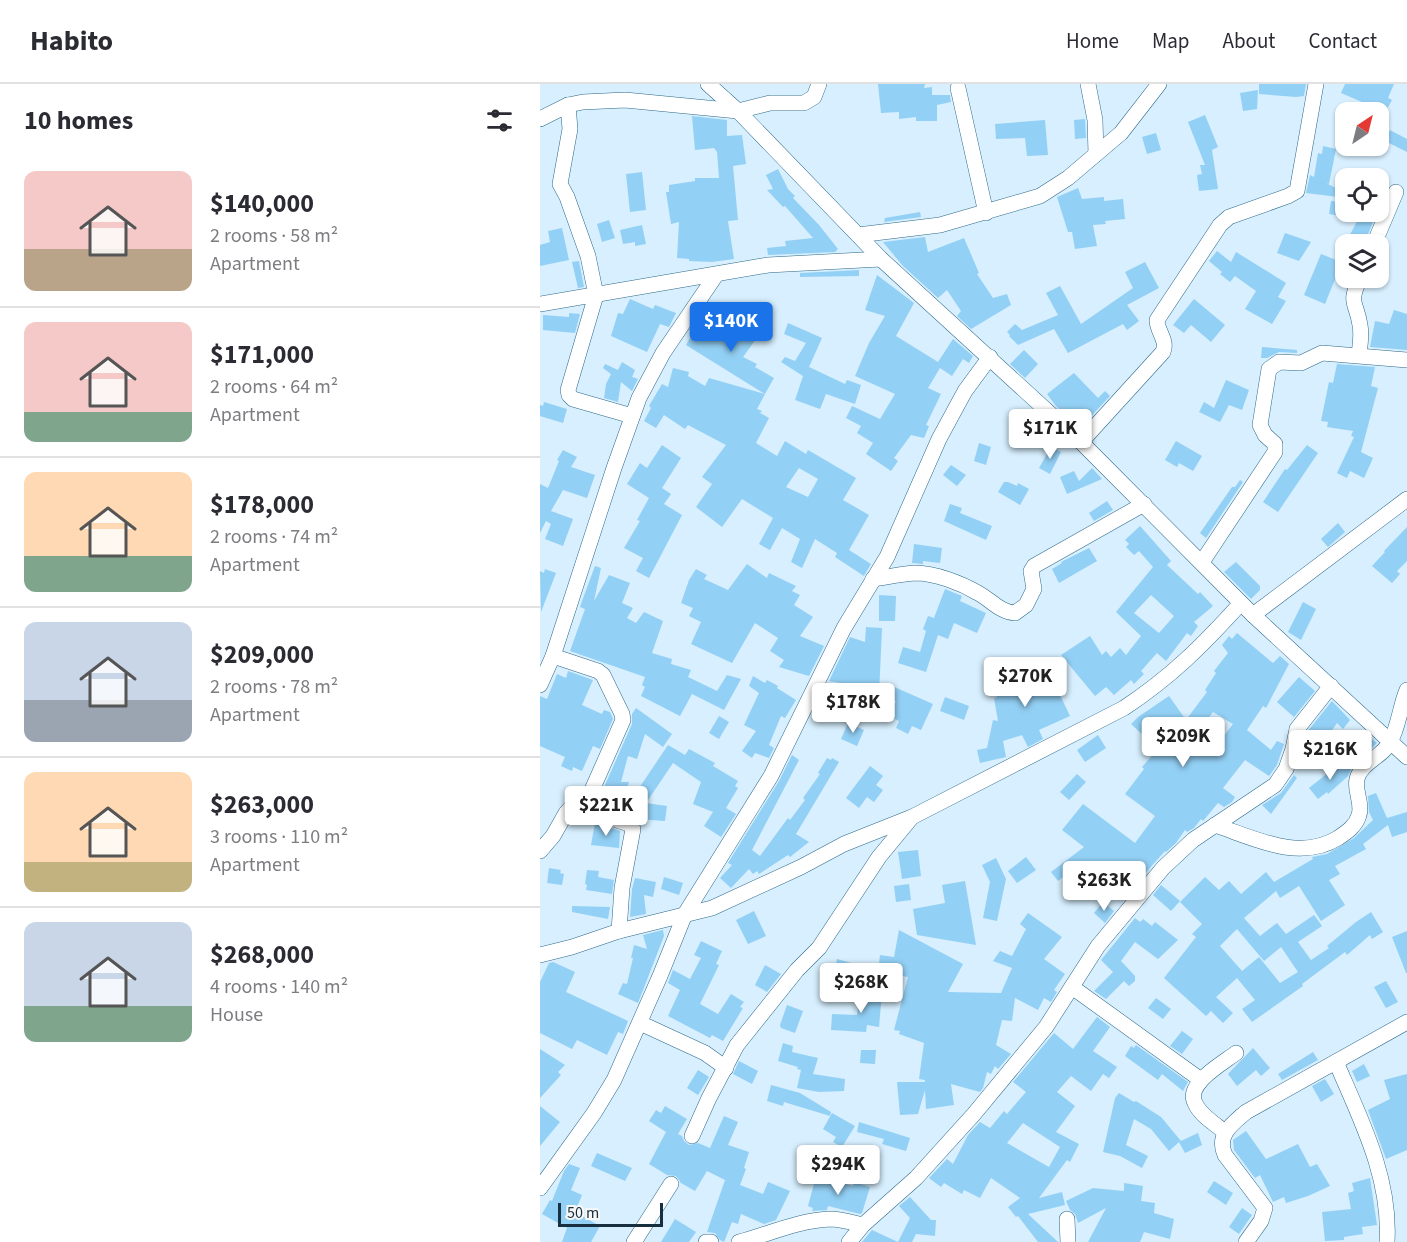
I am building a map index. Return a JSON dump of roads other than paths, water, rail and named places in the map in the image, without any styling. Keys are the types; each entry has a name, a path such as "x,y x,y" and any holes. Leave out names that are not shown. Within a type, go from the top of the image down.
{"street":[{"path":"708,84 738,111 881,259 1081,442 1253,615 1407,757"},
{"path":"540,119 568,105 625,100 738,111 770,103 804,103 817,91 833,84"},
{"path":"1088,84 1095,120 1096,154"},
{"path":"858,235 940,225 1040,196 1068,178 1121,133 1159,84"},
{"path":"1081,442 1163,352 1164,339 1157,327 1157,320 1220,225 1229,217 1297,191 1316,84"},
{"path":"958,88 986,213"},
{"path":"568,105 570,129 560,184 567,197 588,256 596,295 568,390 569,395 573,399 632,416"},
{"path":"1378,234 1396,192"},
{"path":"540,304 768,265 881,259"},
{"path":"540,685 553,656 632,416 663,353 716,275"},
{"path":"1356,288 1353,302 1361,329 1359,355"},
{"path":"1202,562 1275,452 1275,444 1264,435 1260,425 1269,369 1279,362 1301,363 1322,353 1407,360"},
{"path":"540,1188 606,1094 640,1023 684,914 771,776 831,653 900,532 939,439 965,392 990,357"},
{"path":"1253,615 1407,499"},
{"path":"873,579 916,573 929,575 964,586 979,593 1002,610 1015,613 1026,605 1034,589 1031,571 1034,566 1144,504"},
{"path":"540,955 712,908 801,867 844,844 912,817 1124,708 1152,689 1195,654 1241,603"},
{"path":"540,851 574,804 588,800 623,720 603,675 598,671 553,656"},
{"path":"849,1242 863,1225 902,1192 967,1121 1047,1027 1098,946 1132,903 1176,854 1275,785 1286,769 1297,729 1331,686"},
{"path":"1215,825 1290,849 1311,849 1332,842 1348,831 1357,820 1361,807 1357,778 1364,767 1391,742 1407,690"},
{"path":"582,803 592,812 629,824 633,829 622,888 619,932"},
{"path":"692,1136 737,1046 797,970 819,948 879,858 912,817"},
{"path":"1072,987 1201,1080"},
{"path":"1246,1242 1261,1221 1265,1208 1225,1155 1222,1140 1225,1132 1246,1112 1407,1022"},
{"path":"640,1023 705,1053 726,1068"},
{"path":"1225,1132 1194,1103 1192,1094 1201,1080 1236,1053"},
{"path":"1336,1062 1372,1144 1383,1184 1389,1222 1387,1242"},
{"path":"634,1242 671,1184"},
{"path":"739,1242 766,1235 796,1223 832,1219 863,1225"},
{"path":"1067,1219 1068,1242"},
{"path":"706,1242 711,1242"}]}
